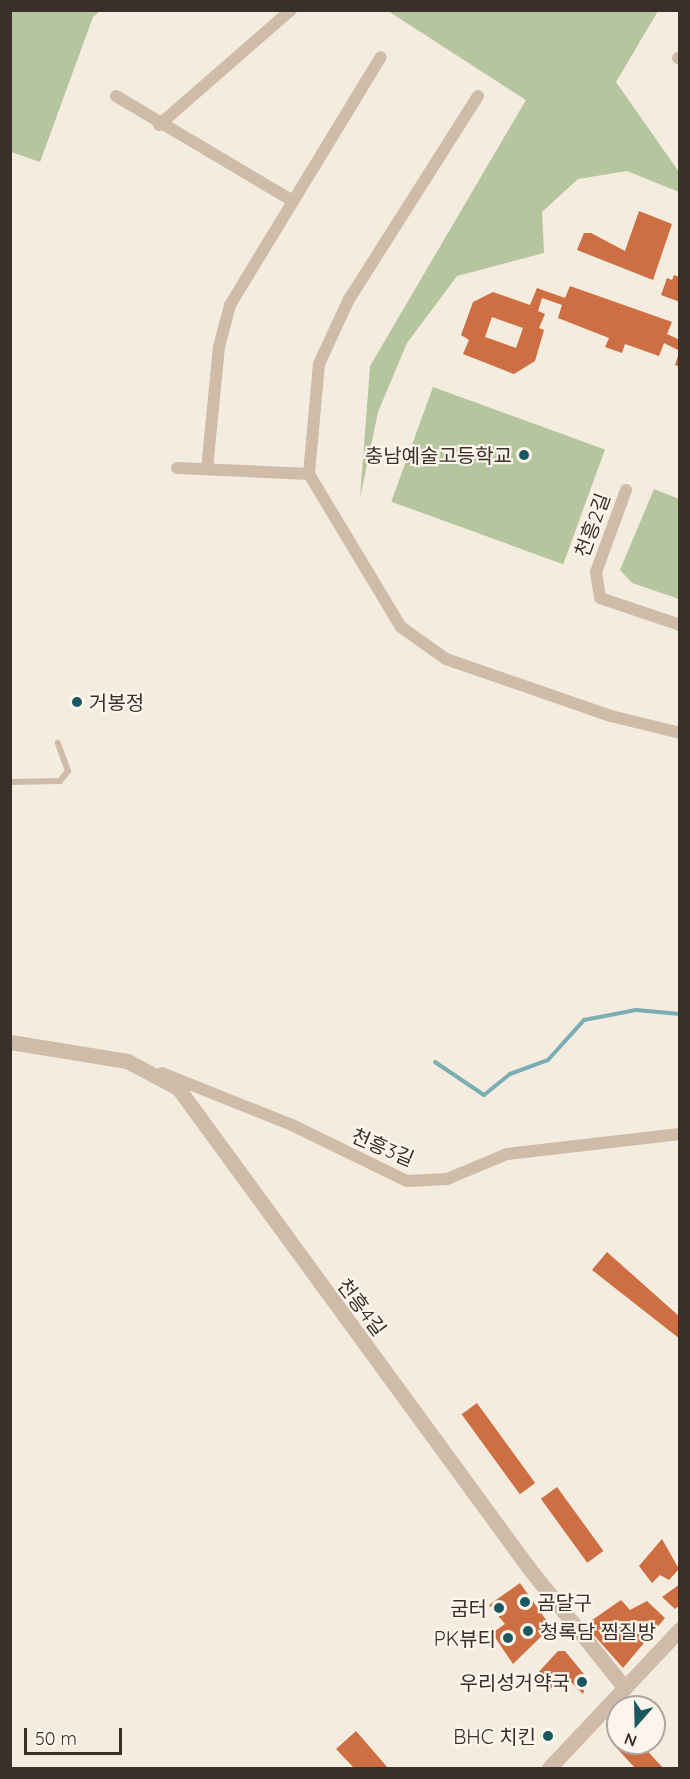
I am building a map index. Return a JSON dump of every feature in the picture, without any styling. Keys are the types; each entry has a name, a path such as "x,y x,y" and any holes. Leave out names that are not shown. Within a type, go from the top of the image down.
{"street":[{"path":"159,125 291,10"},
{"path":"207,469 219,346 230,305 381,57"},
{"path":"116,96 159,125 293,201"},
{"path":"478,96 349,299 319,364 309,474 401,627 446,659 611,716 680,733"},
{"path":"177,468 309,474"},
{"name":"천흥2길","path":"626,490 596,572 600,598 680,625"},
{"name":"천흥4길","path":"10,1042 75,1050 153,1070 178,1088 198,1112 308,1271 625,1688"},
{"name":"천흥3길","path":"153,1070 292,1125 407,1181 447,1179 507,1154 680,1134"},
{"path":"549,1768 680,1629"}],"lane":[{"path":"10,782 60,781 68,771 58,743"}],"green space":[{"path":"11,10 100,11 93,17 40,162 11,152"},
{"path":"388,11 658,11 616,82 679,172 679,192 627,171 578,179 542,212 544,253 457,276 407,343 378,412 360,498 370,366 526,100"},
{"path":"433,387 605,450 563,564 391,502"},
{"path":"654,489 679,499 679,599 632,583 620,570"}],"building":[{"path":"639,211 672,224 653,280 577,250 584,233 591,233 625,251"},
{"path":"674,275 680,277 680,302 661,295 667,278 672,280"},
{"path":"570,286 672,322 667,334 680,340 680,351 664,343 659,356 625,344 622,353 605,347 609,338 558,318 562,305 542,298 538,311 545,314 539,328 544,330 535,361 514,374 463,354 469,340 461,335 473,302 493,292 530,305 537,288 565,298","holes":["492,317 523,328 516,348 485,337"]},
{"path":"680,353 680,367 675,365"},
{"path":"607,1252 680,1317 680,1339 592,1270"},
{"path":"477,1403 535,1483 520,1494 462,1414"},
{"path":"557,1487 603,1551 587,1563 541,1499"},
{"path":"662,1539 679,1569 669,1580 660,1575 652,1583 639,1566"},
{"path":"520,1583 551,1627 513,1664 492,1633 505,1624 489,1605"},
{"path":"680,1584 680,1605 675,1609 662,1597"},
{"path":"621,1600 630,1610 647,1601 665,1618 623,1668 585,1625"},
{"path":"558,1651 565,1651 588,1679 583,1694 562,1673 550,1690 535,1676"},
{"path":"356,1731 388,1768 354,1768 336,1749"},
{"path":"623,1755 651,1755 663,1768 635,1768"}],"waterway":[{"path":"435,1062 484,1095 510,1074 548,1060 584,1020 636,1010 680,1014"}],"place":[{"name":"충남예술고등학교","path":"524,455"},
{"name":"거봉정","path":"77,702"},
{"name":"곰달구","path":"525,1602"},
{"name":"굼터","path":"499,1608"},
{"name":"청록담 찜질방","path":"528,1631"},
{"name":"PK뷰티","path":"508,1638"},
{"name":"우리성거약국","path":"582,1682"},
{"name":"BHC 치킨","path":"548,1736"}]}
